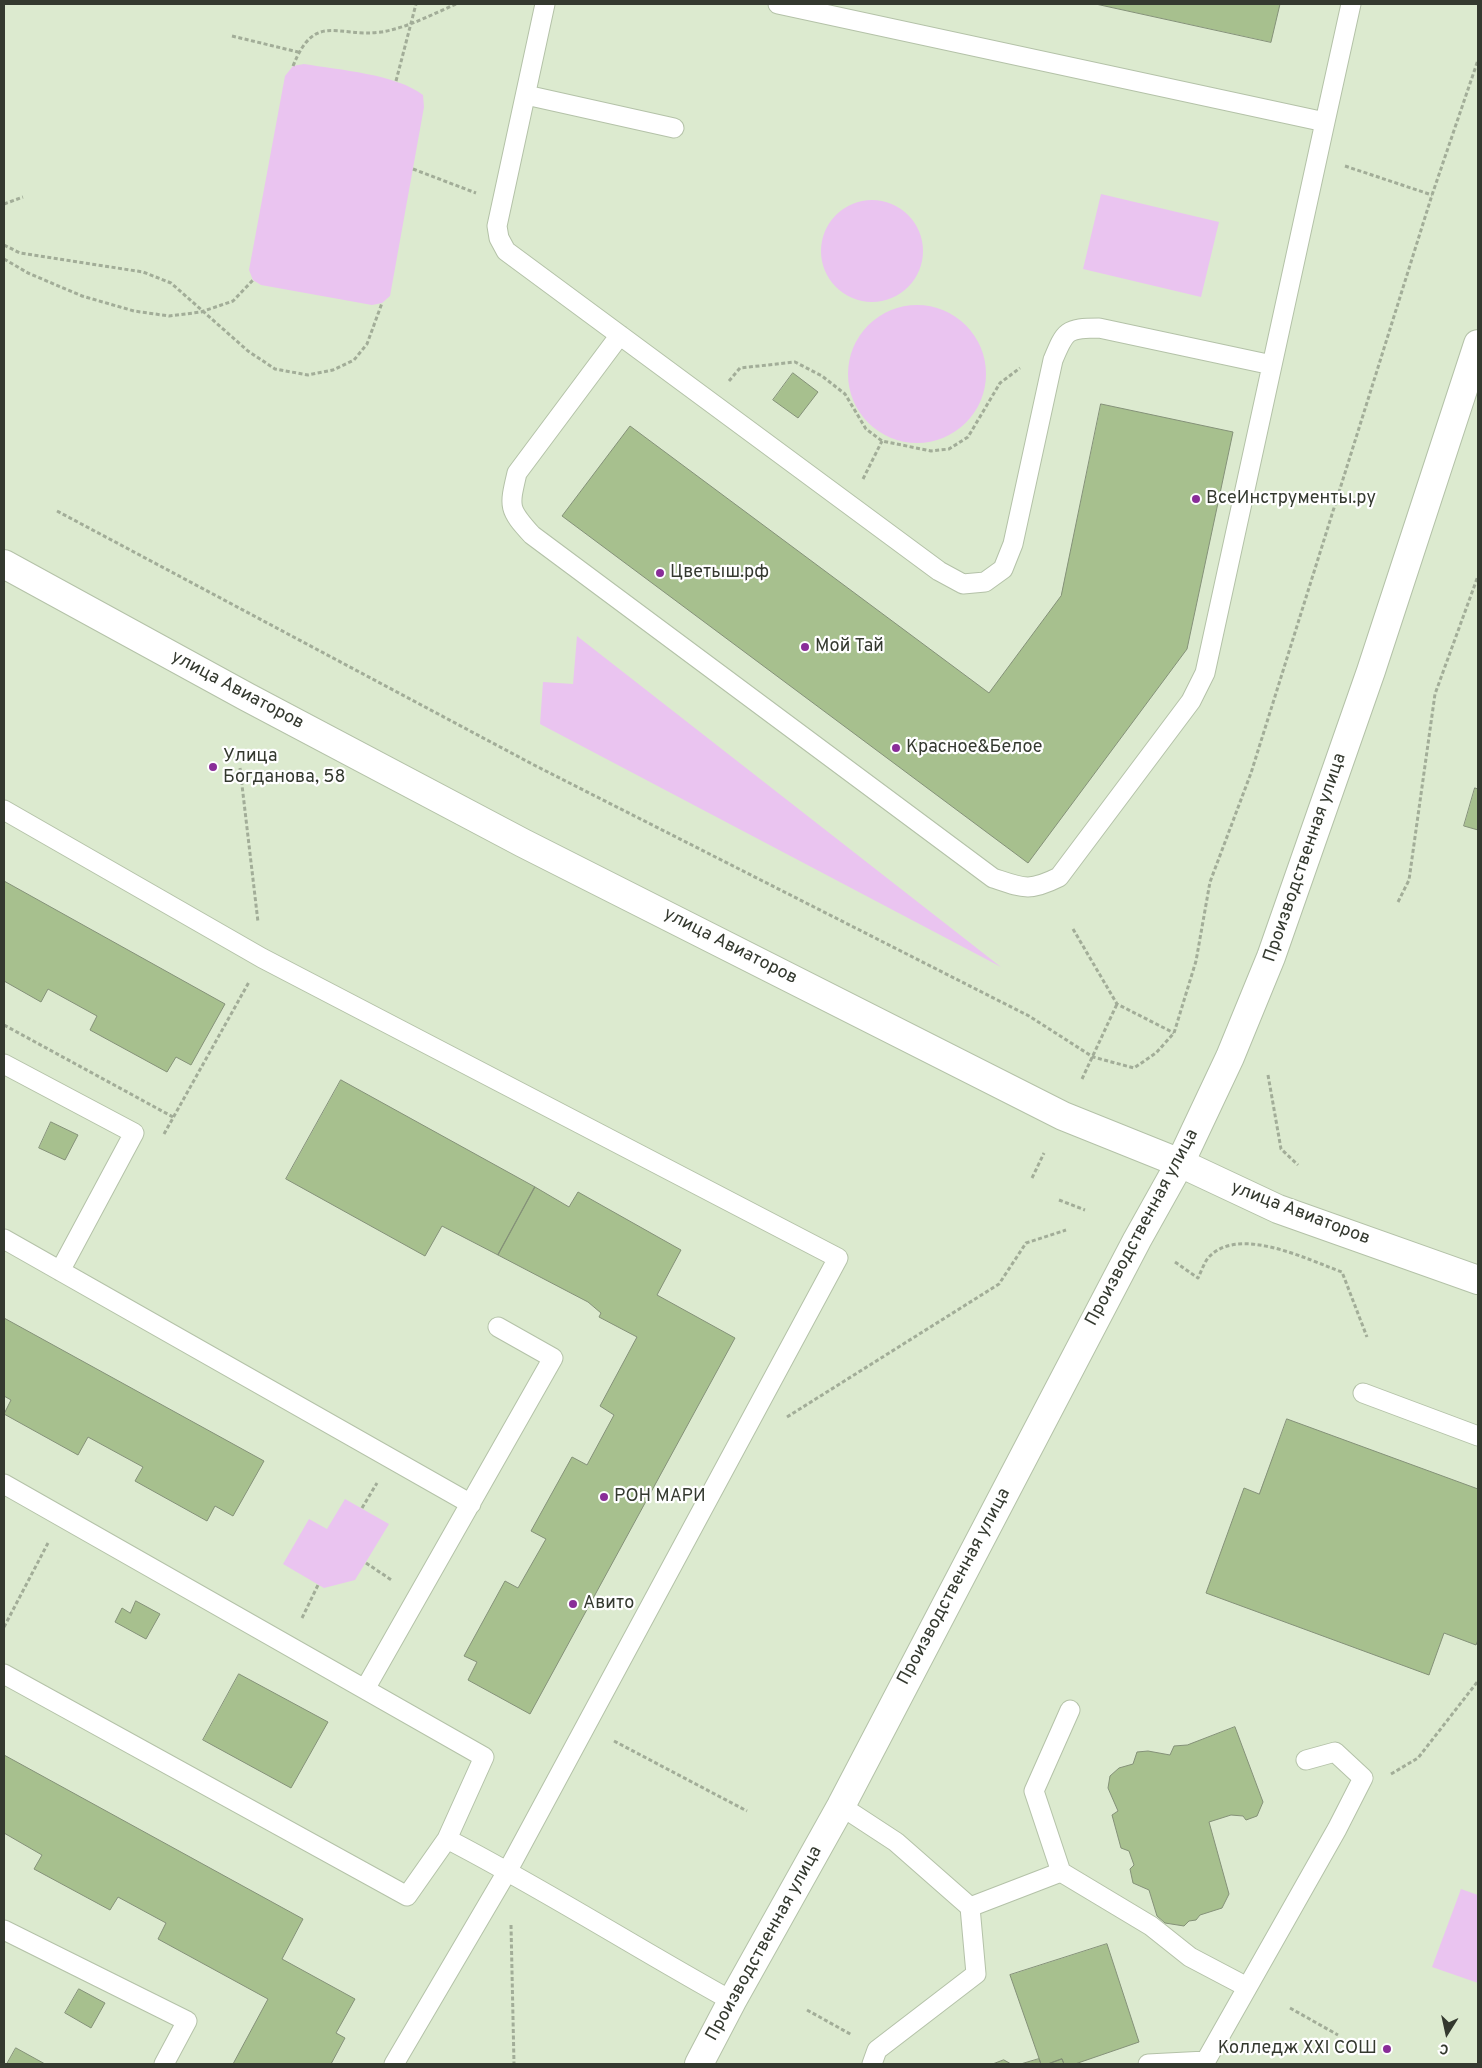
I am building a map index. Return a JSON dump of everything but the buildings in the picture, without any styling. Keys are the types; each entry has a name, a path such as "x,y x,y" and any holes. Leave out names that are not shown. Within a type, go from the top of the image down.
{"main road":[{"name":"Производственная улица","path":"700,2064 732,2000 841,1806 1132,1248 1180,1163 1230,1057 1271,957 1368,680 1478,344"},
{"name":"улица Авиаторов","path":"4,564 540,852 1063,1116 1180,1163 1278,1209 1478,1280"}],"lane":[{"path":"545,4 497,226 498,234 506,251 939,571 963,584 985,582 1003,569 1012,544 1053,360 1063,337 1078,328 1099,328 1272,365"},
{"path":"778,4 1325,122"},
{"path":"620,335 518,473 511,500 516,517 540,541 993,878 1023,888 1042,885 1059,877 1191,701 1199,686 1210,654 1351,4"},
{"path":"526,95 674,128"},
{"path":"4,810 262,958 838,1258 508,1870 394,2064"},
{"path":"4,1064 134,1133 60,1271"},
{"path":"4,1239 471,1504"},
{"path":"365,1689 553,1358 498,1327"},
{"path":"1363,1393 1478,1436"},
{"path":"4,1484 484,1757 447,1838 407,1896 4,1674"},
{"path":"1070,1710 1034,1791 1061,1872 1151,1926 1190,1957 1247,1987"},
{"path":"1148,2064 1205,2062 1337,1829 1363,1778 1336,1752 1306,1760"},
{"path":"841,1806 896,1842 970,1907 976,1974 874,2057"},
{"path":"447,1838 508,1870 672,1968 732,2000"},
{"path":"970,1907 1061,1872"},
{"path":"4,1930 188,2021 164,2064"}],"path":[{"path":"396,81 416,4"},
{"path":"293,66 298,52 307,39 323,30 381,32 412,23 456,4"},
{"path":"232,36 298,52"},
{"path":"57,511 534,764 1029,1016 1093,1057 1134,1068 1156,1053 1174,1033 1196,961 1210,882 1251,773 1432,195 1478,60"},
{"path":"1344,166 1432,195"},
{"path":"413,169 502,202"},
{"path":"4,204 23,197"},
{"path":"4,245 20,253 143,272 171,283 201,312 248,351 275,369 308,375 333,370 354,360 367,344 382,304"},
{"path":"4,259 28,273 82,296 134,311 169,316 201,312 233,301 253,280"},
{"path":"711,402 740,368 795,362 822,376 845,394 866,429 882,441 931,451 949,449 968,437 1000,383 1026,364 1053,360"},
{"path":"850,505 882,441"},
{"path":"1398,902 1409,880 1435,694 1478,576"},
{"path":"159,1142 262,958 240,768"},
{"path":"1073,929 1117,1004 1174,1033"},
{"path":"1082,1079 1117,1004"},
{"path":"4,1025 174,1117"},
{"path":"1268,1075 1281,1149 1298,1165"},
{"path":"1032,1178 1044,1153"},
{"path":"1059,1200 1085,1210"},
{"path":"785,1418 999,1284 1026,1243 1066,1230"},
{"path":"1175,1262 1198,1278 1208,1258 1224,1247 1247,1244 1266,1245 1342,1272 1367,1337"},
{"path":"362,1508 380,1479"},
{"path":"4,1627 62,1518"},
{"path":"366,1563 396,1583"},
{"path":"302,1618 318,1585"},
{"path":"1363,1778 1386,1776 1418,1758 1478,1681"},
{"path":"614,1741 746,1811"},
{"path":"508,1870 514,2064"},
{"path":"1290,2008 1338,2036"},
{"path":"807,2010 874,2057"}],"shaded area":[{"path":"304,64 383,78 398,82 423,95 424,107 390,296 382,303 372,305 261,285 253,280 249,270 285,76 293,66"},
{"path":"1101,194 1219,222 1201,297 1083,269"},
{"path":"872,200 892,204 908,215 919,231 923,251 919,271 908,287 892,298 872,302 852,298 836,287 825,271 821,251 825,231 836,215 852,204"},
{"path":"917,305 943,310 966,325 981,348 986,374 981,400 966,423 943,438 917,443 891,438 868,423 853,400 848,374 853,348 868,325 891,310"},
{"path":"577,636 1001,967 540,724 543,682 573,684"},
{"path":"345,1499 389,1524 355,1580 324,1588 283,1564 309,1519 327,1529"},
{"path":"1461,1889 1478,1895 1478,1983 1432,1967"}],"place":[{"name":"ВсеИнструменты.ру","path":"1196,499"},
{"name":"Цветыш.рф","path":"660,573"},
{"name":"Мой Тай","path":"805,647"},
{"name":"Красное&Белое","path":"896,748"},
{"name":"Улица Богданова, 58","path":"213,767"},
{"name":"РОН МАРИ","path":"604,1497"},
{"name":"Авито","path":"573,1604"},
{"name":"Колледж XXI СОШ","path":"1387,2049"}]}
